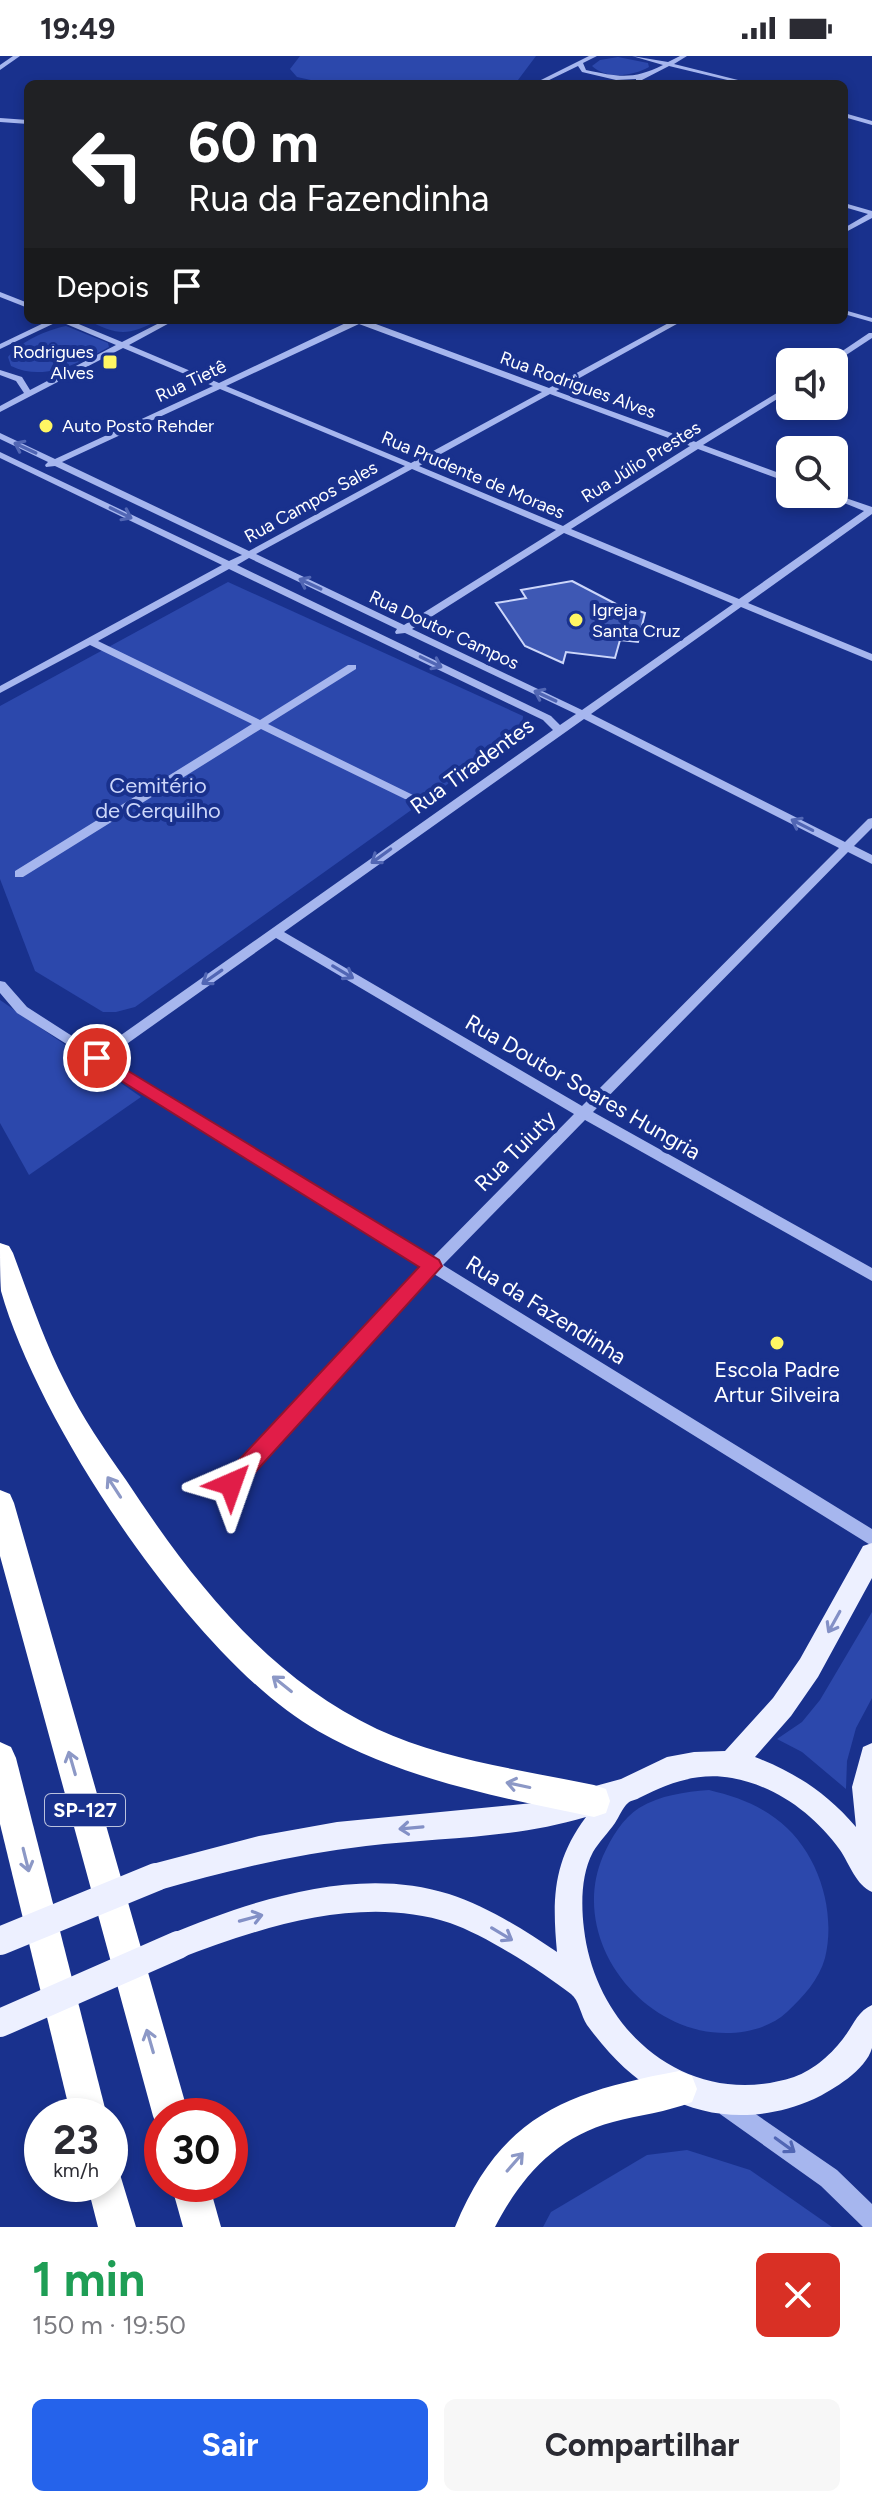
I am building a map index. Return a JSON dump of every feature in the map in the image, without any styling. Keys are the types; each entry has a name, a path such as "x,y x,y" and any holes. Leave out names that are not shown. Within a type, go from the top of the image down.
{"highway":[{"path":"0,1253 45,1371 78,1432 157,1553 238,1648 316,1711 366,1739 468,1774 594,1801"},
{"name":"SP-127","path":"0,1503 166,2098"},
{"name":"SP-127","path":"0,1758 85,2098"},
{"path":"474,2227 492,2188 536,2138 577,2113 630,2098 679,2089"},
{"path":"111,2202 117,2227"},
{"path":"195,2202 202,2227"}],"main road":[{"path":"730,1765 782,1707 809,1668 872,1554"},
{"path":"872,1756 866,1787 872,1847"},
{"path":"0,1941 156,1877 287,1844 365,1832 532,1817 625,1791 657,1773 693,1765 730,1765 767,1775 802,1793 834,1819 860,1852 872,1878"},
{"path":"625,1791 599,1815 578,1850 566,1891 566,1936 578,1982 602,2025 637,2062 679,2089 721,2101 773,2100 821,2081 857,2048 872,2020"},
{"path":"0,2023 235,1922 292,1907 357,1898 435,1904 494,1928 578,1982"}],"street":[{"path":"0,68 17,56"},
{"path":"544,80 594,56"},
{"path":"635,56 735,80"},
{"path":"637,80 684,56"},
{"path":"580,63 584,71 603,77 643,77"},
{"path":"848,108 872,114"},
{"path":"848,116 872,123"},
{"path":"0,120 24,122"},
{"path":"848,206 872,214"},
{"path":"848,229 872,214"},
{"path":"0,294 24,304"},
{"path":"848,313 872,320"},
{"path":"0,347 50,324"},
{"name":"Rua Prudente de Moraes","path":"69,324 872,658"},
{"path":"0,409 163,324"},
{"name":"Rua Tietê","path":"34,472 350,324"},
{"name":"Rua Rodrigues Alves","path":"369,324 776,475"},
{"name":"Rua Campos Sales","path":"0,690 673,324"},
{"path":"848,350 872,335"},
{"path":"0,372 19,379 29,394"},
{"name":"Rua Júlio Prestes","path":"386,641 776,396"},
{"name":"Rua Doutor Campos","path":"0,436 581,713 872,860"},
{"name":"Rua Doutor Campos","path":"0,455 547,718 558,729"},
{"path":"848,501 872,510"},
{"name":"Rua Tiradentes","path":"97,1058 558,729 872,510"},
{"path":"90,641 409,797"},
{"path":"19,874 352,667"},
{"name":"Rua Tuiuty","path":"231,1484 433,1266 872,821"},
{"name":"Rua Doutor Soares Hungria","path":"275,932 583,1113 872,1275"},
{"name":"Rua da Fazendinha","path":"0,985 22,1010 97,1058 872,1538"},
{"path":"721,2101 829,2178 872,2220"}],"green space":[{"path":"300,56 536,56 518,80 311,80 297,77 290,69"},
{"path":"618,57 648,63 649,67 635,73 612,75 592,66 600,60"},
{"path":"96,324 150,324 123,332"},
{"path":"66,326 108,343 109,347 74,364 49,371 36,372 11,366 8,357 20,346 43,333"},
{"name":"Cemitério de Cerquilho","path":"228,582 523,716 522,731 135,1007 103,1012 35,971 0,879 0,706"},
{"path":"0,1000 141,1097 29,1175 0,1123"},
{"path":"872,1612 872,1698 856,1728 847,1761 846,1789 802,1752 777,1739 802,1722 820,1700"},
{"path":"709,1790 760,1808 790,1831 812,1863 826,1900 828,1939 825,1958 815,1981 781,2017 742,2032 695,2029 666,2017 640,1999 619,1975 604,1948 595,1918 595,1887 603,1856 623,1823 633,1812 656,1800"},
{"path":"687,2150 750,2170 832,2227 543,2227 551,2212 647,2155"}],"building":[{"name":"Igreja Santa Cruz","path":"572,581 616,604 645,613 638,642 620,640 615,658 566,652 563,663 525,646 496,603 526,598 521,590"}],"place":[{"name":"Rodrigues Alves","path":"110,362"},
{"name":"Auto Posto Rehder","path":"46,426"},
{"name":"Igreja Santa Cruz","path":"576,620"},
{"name":"Escola Padre Artur Silveira","path":"777,1343"}],"route":[{"path":"97,1058 433,1266 231,1484"}]}
